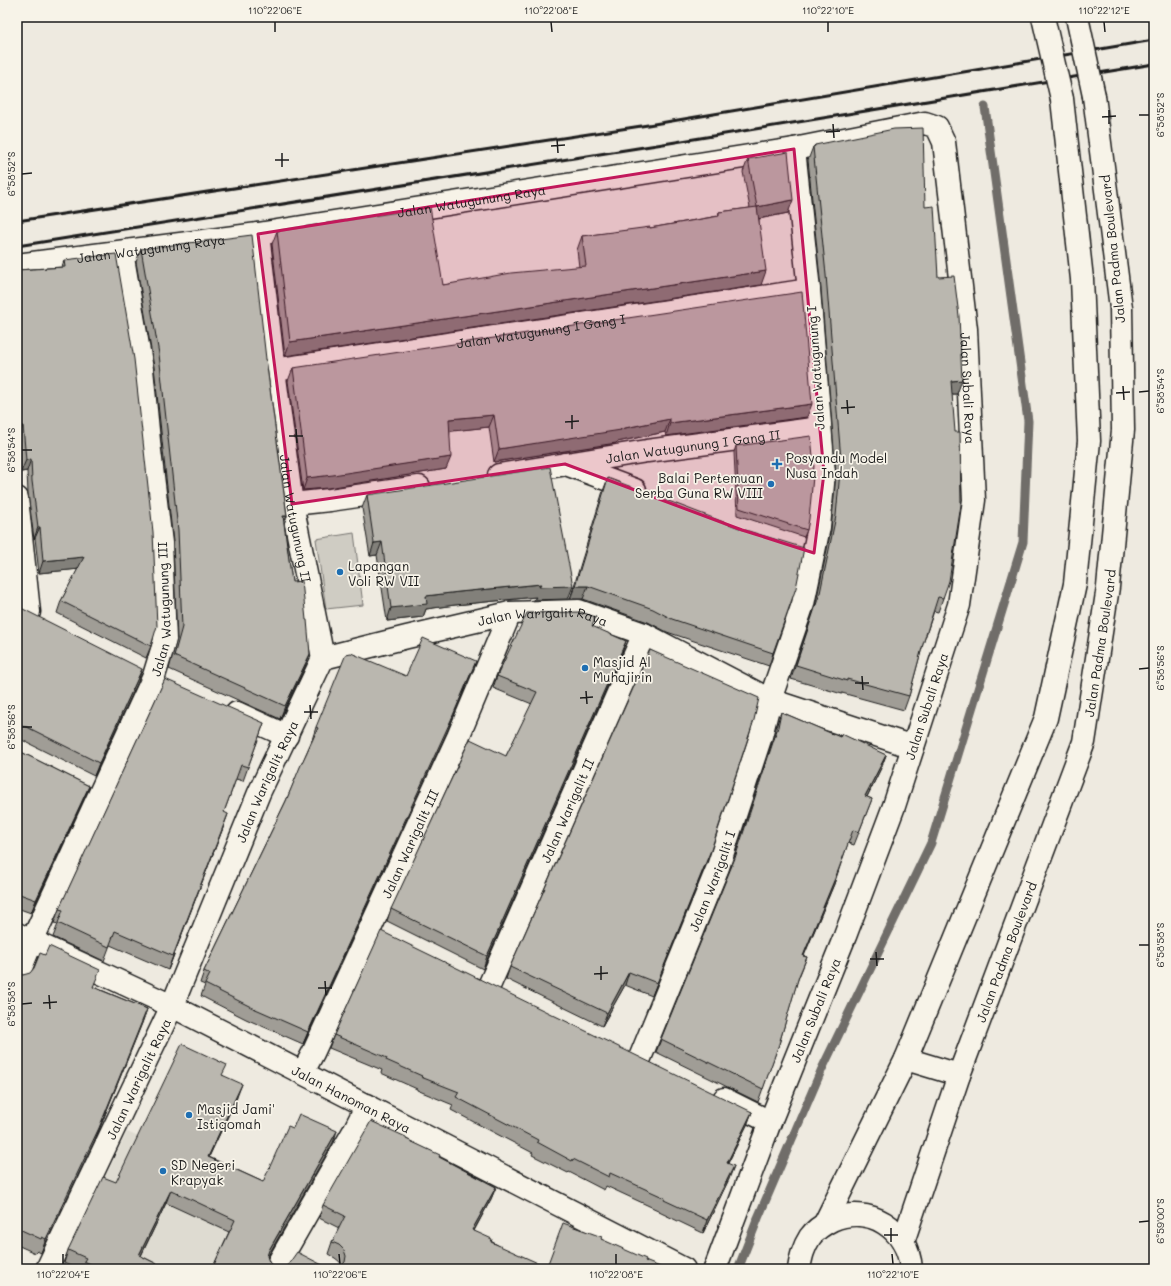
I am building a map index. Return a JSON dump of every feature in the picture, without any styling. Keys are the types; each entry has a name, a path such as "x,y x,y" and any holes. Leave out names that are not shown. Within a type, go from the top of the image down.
{"street":[{"path":"825,1223 906,1059 1046,718 1075,584 1089,440 1082,280 1062,99 1043,17"},
{"name":"Jalan Padma Boulevard","path":"903,1242 959,1075 1084,742 1108,587 1123,430 1121,308 1094,96 1077,17"},
{"name":"Jalan Watugunung Raya","path":"17,265 258,234 794,149 925,123"},
{"name":"Jalan Subali Raya","path":"715,1269 770,1122 845,936 894,806 959,605 974,500 966,329 944,142 937,127 925,123"},
{"name":"Jalan Watugunung I","path":"770,700 803,604 819,527 824,473 809,290 794,149"},
{"name":"Jalan Watugunung II","path":"258,234 292,504 323,658"},
{"name":"Jalan Watugunung III","path":"17,977 25,938 101,793 154,676 165,640 161,543 142,369 122,252"},
{"name":"Jalan Watugunung I Gang I","path":"274,370 809,290"},
{"name":"Jalan Watugunung I Gang II","path":"479,478 647,451 820,428"},
{"name":"Jalan Watugunung I Gang II","path":"565,464 653,497"},
{"path":"292,504 440,484"},
{"path":"17,498 23,609 50,623"},
{"path":"792,546 814,552"},
{"name":"Jalan Warigalit Raya","path":"47,1269 172,1006 259,793 323,658 510,613 579,611 644,634 770,700 913,746"},
{"name":"Jalan Warigalit III","path":"303,1072 458,737 510,613"},
{"name":"Jalan Warigalit II","path":"468,976 496,990 644,634"},
{"path":"133,665 175,685"},
{"name":"Jalan Warigalit I","path":"661,1068 633,1054 718,867 761,736 770,700"},
{"path":"217,704 286,736"},
{"path":"80,782 101,793"},
{"path":"370,927 391,937"},
{"name":"Jalan Hanoman Raya","path":"25,938 172,1006 684,1269"},
{"path":"906,1059 959,1075"},
{"path":"708,1092 770,1122"},
{"path":"275,1269 354,1131 367,1105"},
{"path":"799,1269 802,1253 811,1236 825,1223 842,1216 860,1214 877,1218 892,1228 903,1242 910,1258 911,1269"},
{"path":"286,1248 308,1259"}],"highlighted area":[{"path":"794,149 824,473 814,553 742,530 565,464 292,504 258,234"}],"shaded area":[{"name":"Lapangan Voli RW VII","path":"354,533 363,605 326,609 316,539"},
{"name":"SD Negeri Krapyak","path":"127,1132 307,1210 276,1269 61,1269"}],"building":[{"path":"923,128 925,207 934,206 938,277 954,276 959,316 962,380 951,381 955,432 960,432 961,505 949,581 943,598 938,597 909,696 847,679 847,681 796,665 820,593 836,516 841,460 826,275 813,147 815,145 894,129"},
{"path":"788,152 793,200 757,207 748,159"},
{"path":"430,207 443,285 511,273 586,266 582,236 650,228 719,216 719,212 757,207 766,271 290,342 277,231"},
{"path":"252,235 266,359 287,516 283,516 292,582 302,581 310,654 285,706 174,656 182,627 178,530 159,354 141,249"},
{"path":"116,254 134,359 153,532 157,626 151,646 61,601 84,557 43,561 40,527 38,527 32,481 31,459 26,460 19,398 17,398 17,270 65,267 64,260"},
{"path":"802,292 812,404 670,423 670,419 620,429 621,430 499,449 494,415 449,419 451,457 307,478 293,368"},
{"name":"Balai Pertemuan Serba Guna RW VIII","path":"811,436 814,466 807,530 739,508 736,446"},
{"path":"550,467 573,586 539,587 541,584 459,592 426,596 427,604 391,608 382,542 374,543 367,495"},
{"path":"608,478 742,529 804,548 796,588 773,653 672,619 653,609 588,586 575,586"},
{"path":"17,606 142,669 99,763 27,727 17,727"},
{"path":"581,612 596,617 592,626 626,641 487,956 391,909 470,739 506,756 537,692 497,676 527,613"},
{"path":"423,638 476,661 451,720 308,1032 251,1007 205,984 210,974 204,971 286,801 318,728 316,727 346,654 351,653 406,676"},
{"path":"650,650 759,698 754,720 711,850 657,983 629,972 607,1013 510,967"},
{"path":"165,679 264,723 248,767 241,765 224,812 228,814 173,956 115,931 109,947 58,923 63,910 59,909"},
{"path":"781,712 840,737 842,734 886,755 865,796 872,799 859,832 853,830 803,956 807,957 799,976 779,1044 763,1089 661,1039 735,858 778,727"},
{"path":"17,750 89,786 36,900 17,893"},
{"path":"381,931 752,1112 727,1163 734,1166 707,1220 664,1200 665,1198 610,1173 609,1177 573,1159 572,1161 537,1142 538,1140 456,1097 459,1092 421,1077 422,1076 386,1060 387,1058 334,1035"},
{"path":"49,946 100,970 93,987 147,1009 99,1128 46,1239 42,1237 41,1239 17,1228 17,974 23,975 30,973 34,968 40,953 45,955"},
{"path":"182,1044 227,1065 222,1075 242,1084 208,1157 263,1182 288,1126 293,1128 299,1114 337,1131 269,1250 267,1256 269,1262 274,1267 280,1269 212,1269 235,1220 171,1190 139,1255 167,1269 101,1269 84,1261 86,1258 68,1250 103,1177 116,1182"},
{"path":"371,1121 406,1137 406,1139 440,1155 439,1157 496,1187 472,1230 492,1239 491,1242 540,1264 537,1269 334,1269 340,1267 345,1262 346,1256 344,1250 339,1245 332,1242 345,1216 323,1205"},
{"path":"563,1223 602,1237 601,1239 646,1259 645,1261 665,1269 546,1269"},
{"path":"297,1252 328,1268 334,1269 280,1269 286,1267"}],"waterway":[{"path":"738,1269 758,1218 821,1071 931,843 1023,542 1028,421 985,107"}],"railway":[{"path":"17,221 648,125 1154,40"},
{"path":"17,246 728,134 1154,64"}],"place":[{"name":"Posyandu Model Nusa Indah","path":"777,464"},
{"name":"Balai Pertemuan Serba Guna RW VIII","path":"771,484"},
{"name":"Lapangan Voli RW VII","path":"340,572"},
{"name":"Masjid Al Muhajirin","path":"585,668"},
{"name":"Masjid Jami' Istiqomah","path":"189,1115"},
{"name":"SD Negeri Krapyak","path":"163,1171"}]}
